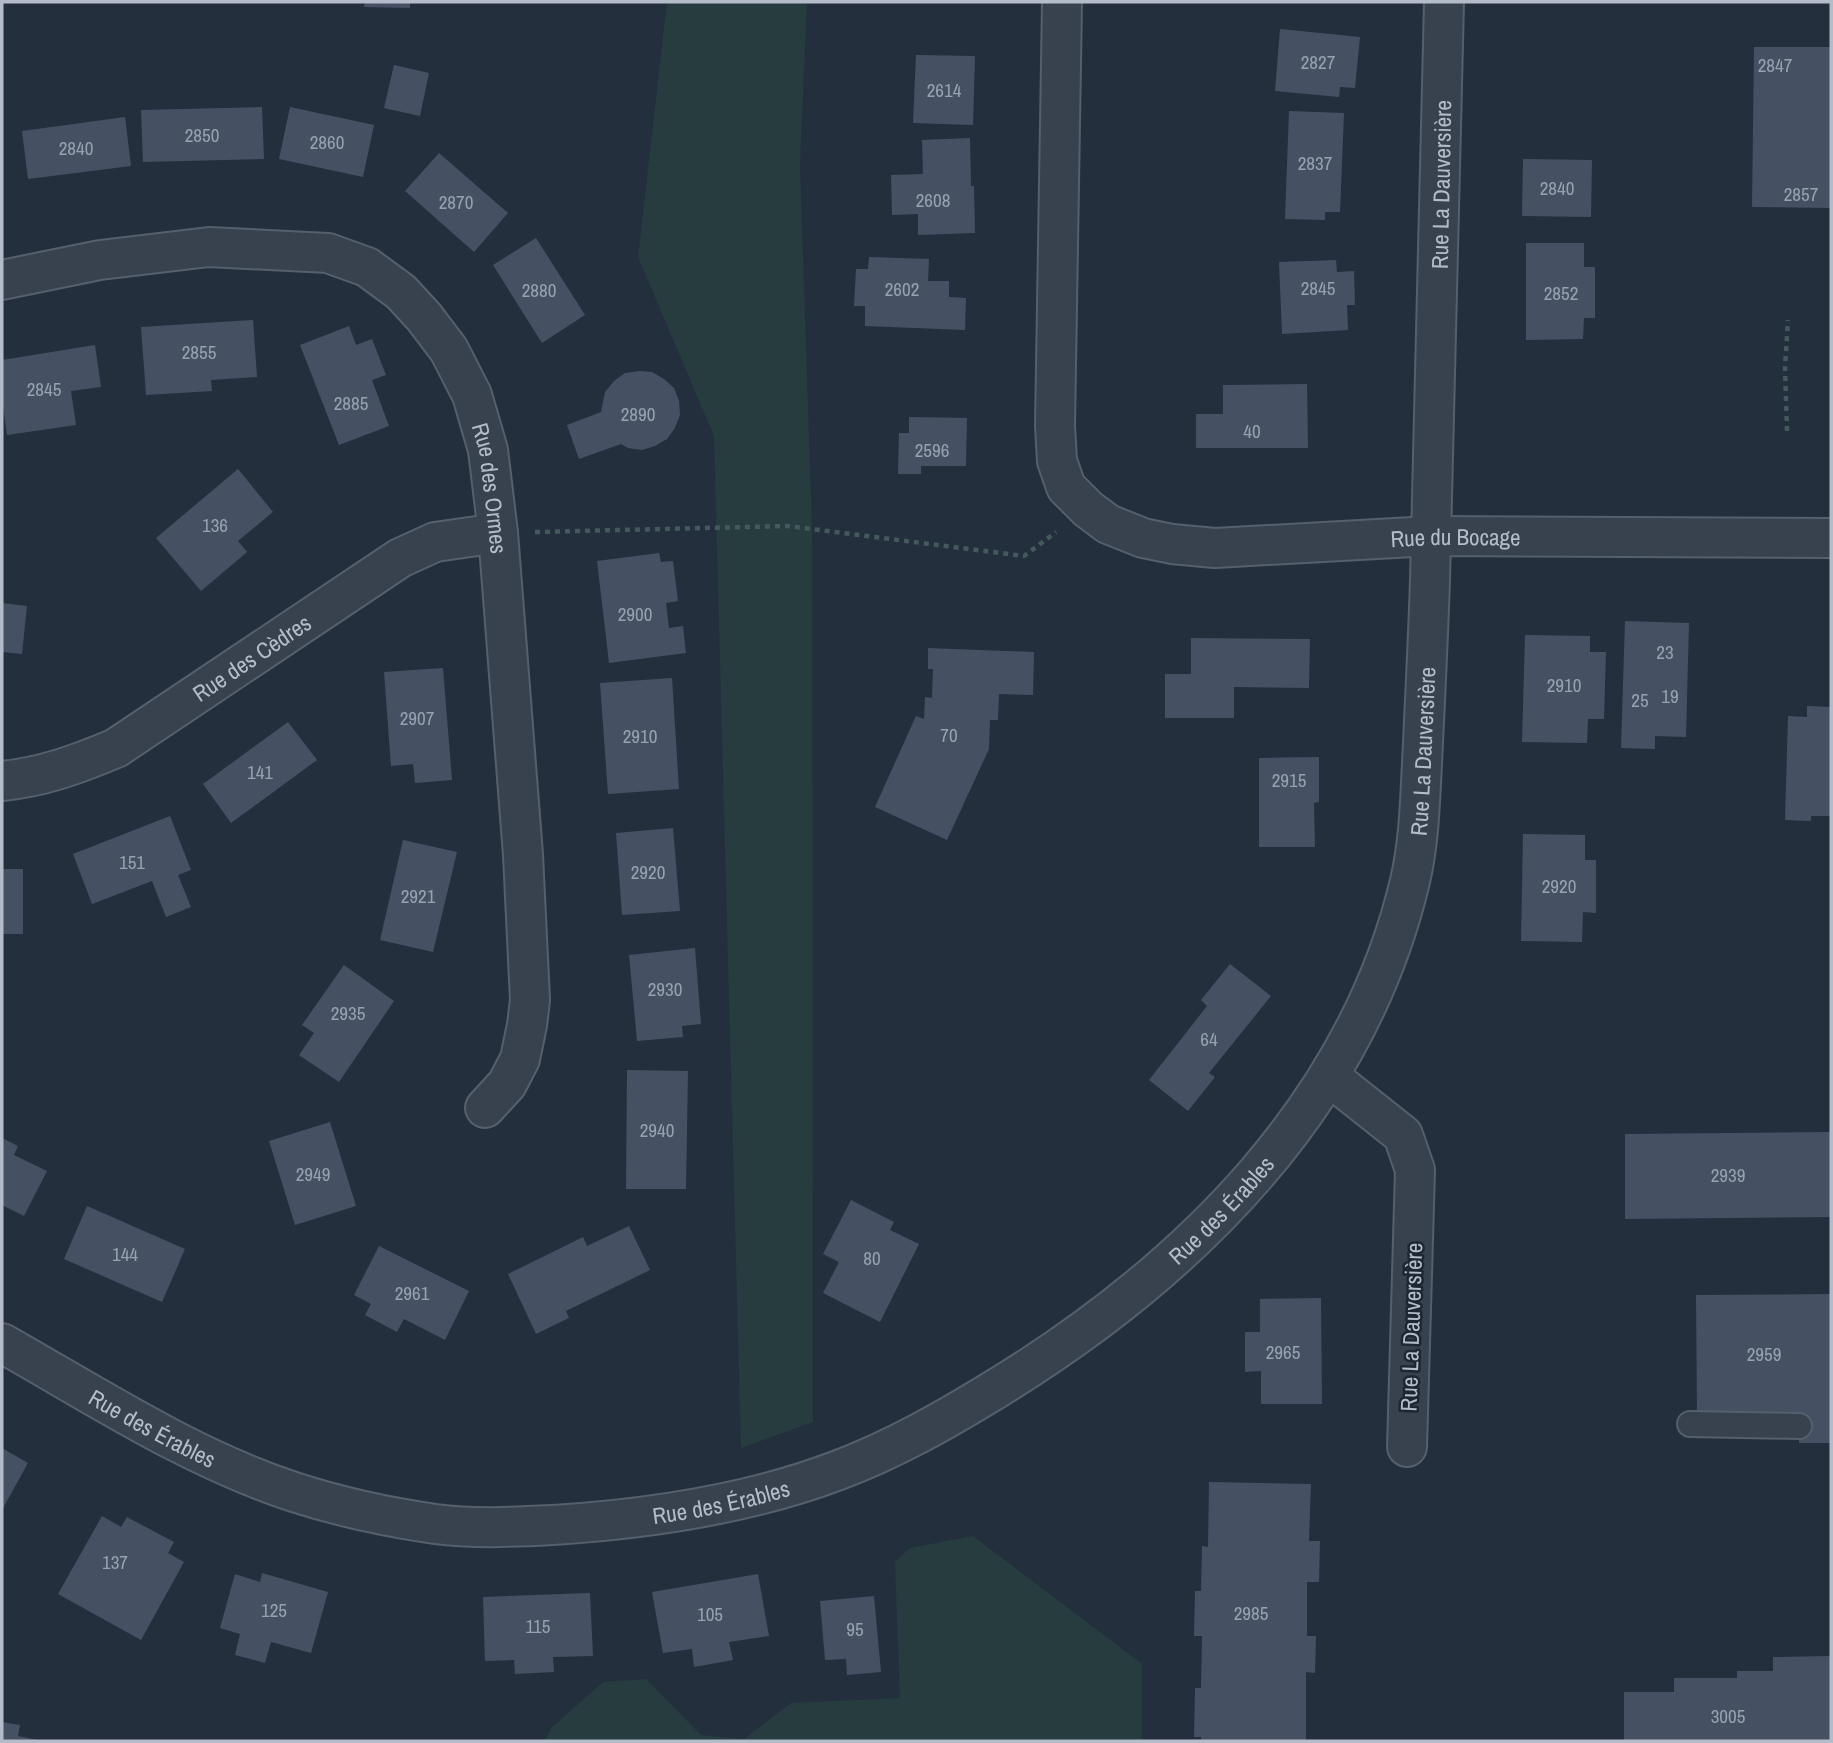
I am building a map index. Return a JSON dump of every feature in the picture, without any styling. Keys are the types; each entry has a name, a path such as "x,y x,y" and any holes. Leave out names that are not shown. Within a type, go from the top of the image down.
{"street":[{"name":"Rue du Bocage","path":"1062,2 1055,426 1057,461 1066,487 1108,524 1143,538 1215,548 1431,536 1831,538"},
{"name":"Rue La Dauversière","path":"1407,1447 1415,1170 1403,1135 1330,1077 1364,1013 1390,950 1412,877 1421,786 1431,536 1444,2"},
{"name":"Rue des Ormes","path":"2,279 100,260 209,247 328,253 367,267 401,292 449,350 472,395 488,450 498,533 523,855 530,1000 520,1059 507,1084 485,1108"},
{"name":"Rue des Cèdres","path":"2,781 34,778 73,766 116,748 400,558 435,541 498,533"},
{"name":"Rue des Érables","path":"2,1343 187,1446 290,1491 359,1511 439,1524 502,1528 589,1523 683,1511 756,1495 835,1472 900,1443 974,1402 1051,1354 1134,1293 1192,1240 1250,1181 1292,1132 1330,1077"}],"lane":[{"path":"1690,1424 1799,1426"}],"path":[{"path":"1787,431 1785,367 1788,320"},
{"path":"498,533 788,526 1024,555"}],"green space":[{"path":"667,2 807,2 800,164 812,529 813,1422 741,1448 714,436 638,257"},
{"path":"973,1536 1142,1664 1142,1741 545,1741 551,1728 603,1682 646,1679 701,1735 744,1739 791,1703 900,1698 895,1562 910,1548"}],"building":[{"path":"365,2 410,2 410,8 364,7"},
{"path":"1280,29 1360,37 1355,88 1340,87 1339,97 1275,91"},
{"path":"1754,47 1831,47 1831,208 1752,207"},
{"path":"916,55 975,56 973,125 913,123"},
{"path":"394,65 429,73 420,116 384,108"},
{"path":"262,107 264,159 143,162 141,110"},
{"path":"290,107 374,125 363,177 279,159"},
{"path":"1289,111 1344,113 1340,212 1325,212 1325,220 1285,219"},
{"path":"125,117 131,166 28,179 22,131"},
{"path":"970,138 975,233 918,235 918,214 892,215 891,175 923,174 922,140"},
{"path":"439,153 508,213 474,252 405,191"},
{"path":"1523,159 1592,160 1591,217 1522,216"},
{"path":"536,238 585,315 542,343 493,265"},
{"path":"1526,243 1584,243 1584,267 1595,267 1595,318 1584,318 1583,339 1526,340"},
{"path":"869,257 929,259 928,281 949,281 949,297 966,298 965,330 865,326 865,306 854,306 856,269 868,269"},
{"path":"1336,260 1337,272 1354,271 1355,305 1347,305 1348,330 1282,334 1279,262"},
{"path":"253,320 257,377 211,380 212,391 146,395 141,327"},
{"path":"349,326 356,345 372,339 386,375 372,380 389,426 339,445 300,345"},
{"path":"95,345 101,387 71,391 76,425 7,435 2,399 2,360"},
{"path":"652,372 674,388 680,415 675,428 667,439 655,446 642,450 621,444 579,459 567,425 601,412 605,392 614,381 625,373"},
{"path":"1307,384 1308,448 1196,448 1196,414 1223,414 1223,385"},
{"path":"909,417 967,418 966,466 921,466 921,474 898,474 899,433 909,433"},
{"path":"238,469 273,512 238,541 247,552 201,591 156,538"},
{"path":"659,553 661,562 673,561 678,601 666,603 669,628 683,626 686,653 609,663 597,561"},
{"path":"2,603 27,606 22,654 2,652"},
{"path":"1625,621 1689,623 1686,737 1655,736 1655,749 1621,748"},
{"path":"1525,635 1590,636 1590,652 1606,652 1604,719 1588,719 1587,743 1522,742"},
{"path":"1191,638 1310,639 1309,688 1234,687 1234,718 1165,718 1165,674 1191,674"},
{"path":"928,648 1034,652 1033,695 999,694 998,720 990,720 989,749 947,840 875,807 916,716 924,719 925,697 932,698 933,669 928,669"},
{"path":"443,668 452,780 415,783 413,764 391,766 384,672"},
{"path":"672,678 679,789 608,794 600,683"},
{"path":"1807,706 1831,707 1831,816 1811,816 1811,821 1785,820 1788,716 1807,717"},
{"path":"288,722 317,760 231,823 203,784"},
{"path":"1319,757 1319,802 1314,803 1315,847 1259,847 1259,758"},
{"path":"170,816 191,870 178,875 191,907 166,917 152,881 92,904 73,854"},
{"path":"673,828 680,911 622,915 616,833"},
{"path":"1523,834 1585,835 1585,860 1596,860 1596,913 1583,912 1582,942 1521,941"},
{"path":"403,840 457,852 433,952 380,940"},
{"path":"2,869 23,869 23,934 2,934"},
{"path":"695,948 701,1024 682,1026 683,1037 637,1041 629,955"},
{"path":"1230,964 1271,996 1209,1073 1215,1077 1188,1111 1149,1080 1207,1006 1201,1000"},
{"path":"344,965 394,1001 339,1082 299,1055 314,1033 302,1025"},
{"path":"627,1070 688,1071 686,1189 626,1189"},
{"path":"330,1122 356,1206 295,1225 269,1141"},
{"path":"1831,1132 1831,1217 1625,1219 1625,1134"},
{"path":"2,1138 18,1146 14,1155 47,1171 24,1216 2,1205"},
{"path":"851,1200 894,1222 890,1230 919,1244 880,1322 823,1293 839,1262 823,1254"},
{"path":"87,1206 185,1249 162,1302 64,1259"},
{"path":"629,1226 650,1270 566,1311 569,1318 536,1334 508,1274 583,1237 587,1246"},
{"path":"379,1246 469,1291 445,1340 404,1319 397,1332 365,1315 371,1304 354,1295"},
{"path":"1831,1294 1831,1443 1799,1443 1799,1413 1697,1413 1696,1295"},
{"path":"1321,1298 1322,1404 1261,1404 1261,1371 1245,1372 1245,1332 1260,1332 1260,1299"},
{"path":"2,1448 28,1463 2,1510"},
{"path":"1209,1482 1311,1484 1309,1541 1320,1541 1319,1582 1307,1582 1307,1636 1316,1636 1315,1673 1306,1672 1306,1741 1201,1741 1201,1737 1194,1737 1195,1688 1201,1688 1202,1636 1194,1636 1195,1591 1201,1591 1202,1546 1208,1547"},
{"path":"102,1516 121,1527 127,1517 174,1542 168,1553 184,1562 141,1640 58,1594"},
{"path":"262,1573 328,1592 311,1653 271,1642 265,1663 235,1655 240,1634 220,1628 235,1574 260,1582"},
{"path":"758,1574 769,1636 729,1642 733,1660 694,1667 692,1649 663,1653 652,1592"},
{"path":"590,1593 593,1656 553,1657 554,1672 515,1674 514,1660 485,1661 483,1597"},
{"path":"874,1596 881,1672 847,1675 846,1659 825,1660 820,1601"},
{"path":"1831,1656 1831,1741 1624,1741 1624,1692 1674,1692 1674,1678 1737,1678 1737,1671 1773,1671 1773,1657"},
{"path":"2,1722 20,1725 18,1736 42,1741 2,1741"}]}
